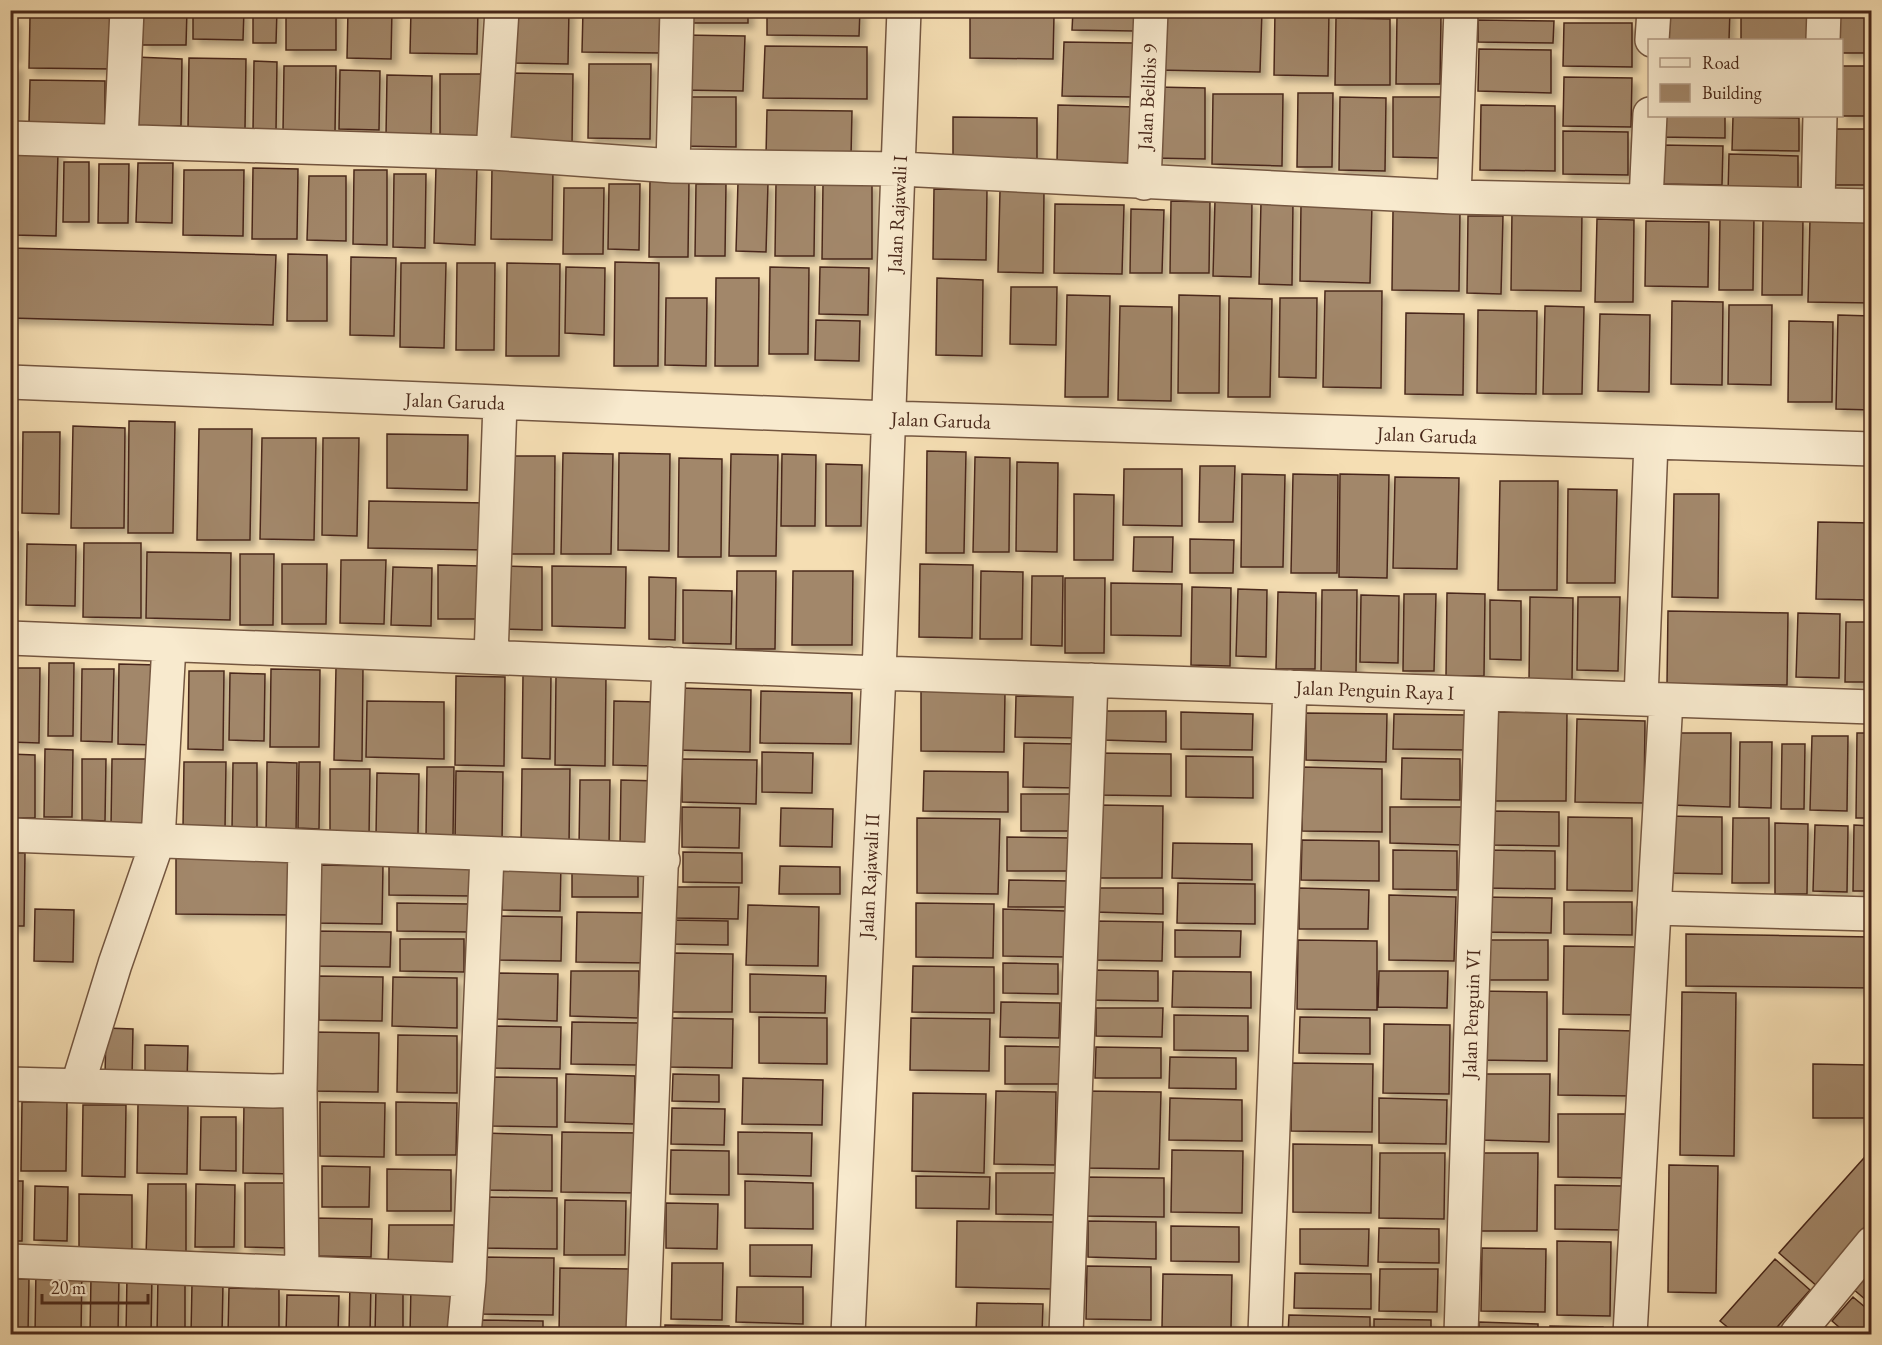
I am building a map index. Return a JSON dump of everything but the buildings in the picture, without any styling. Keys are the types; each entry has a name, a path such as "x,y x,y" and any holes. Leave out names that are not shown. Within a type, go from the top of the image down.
{"street":[{"path":"121,140 127,10"},
{"path":"493,153 502,10"},
{"path":"673,166 677,10"},
{"name":"Jalan Rajawali I","path":"888,418 900,169 904,10"},
{"name":"Jalan Belibis 9","path":"1144,183 1151,10"},
{"path":"1454,197 1461,10"},
{"path":"1652,39 1654,10"},
{"path":"1823,39 1824,10"},
{"path":"1646,201 1650,117"},
{"path":"1818,204 1820,117"},
{"path":"10,138 493,153 673,166 900,169 1454,197 1872,206"},
{"name":"Jalan Garuda","path":"10,382 888,418 1872,449"},
{"path":"491,657 500,403"},
{"name":"Jalan Rajawali II","path":"848,1335 879,673 888,418"},
{"path":"1630,1335 1654,908 1651,442"},
{"name":"Jalan Penguin Raya I","path":"10,638 879,673 1872,707"},
{"path":"78,1084 115,964 158,840 169,645"},
{"path":"643,1335 669,664"},
{"path":"1066,1335 1091,680"},
{"path":"1265,1335 1290,687"},
{"name":"Jalan Penguin VI","path":"1461,1335 1482,694"},
{"path":"10,835 663,860"},
{"path":"302,1273 300,1090 305,848"},
{"path":"464,1335 469,1280 487,855"},
{"path":"1654,908 1872,914"},
{"path":"10,1084 300,1090"},
{"path":"1797,1335 1872,1243"},
{"path":"10,1261 469,1280"}]}
